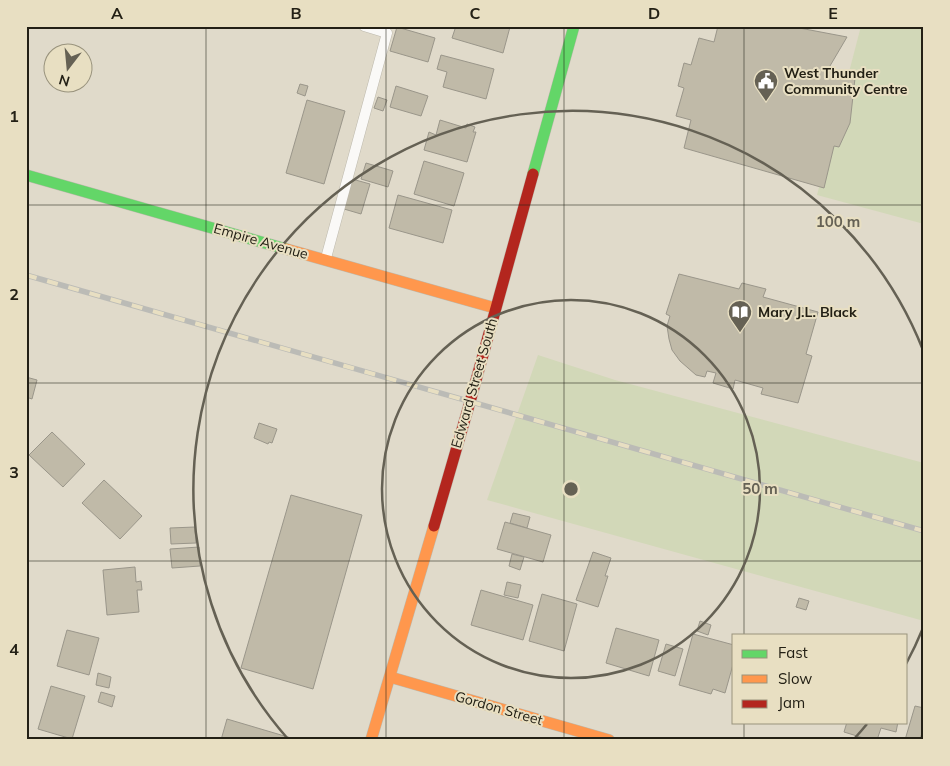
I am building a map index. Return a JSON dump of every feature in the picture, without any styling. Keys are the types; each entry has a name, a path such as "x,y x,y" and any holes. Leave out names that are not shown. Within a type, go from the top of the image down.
{"main road":[{"name":"Edward Street South","path":"371,740 538,160 574,26"},
{"name":"Empire Avenue","path":"26,175 495,308"},
{"name":"Gordon Street","path":"390,677 572,735 609,740"}],"lane":[{"path":"325,259 388,29 364,26"}],"green space":[{"path":"861,26 924,26 924,224 817,195"},
{"path":"538,355 615,380 924,463 924,621 487,500"}],"building":[{"path":"456,26 510,27 503,53 452,38"},
{"name":"West Thunder Community Centre","path":"718,26 789,26 847,37 827,71 855,78 850,123 839,147 834,146 824,188 684,148 691,120 676,116 684,88 678,86 684,63 691,65 699,38 714,42"},
{"path":"397,27 435,38 428,62 390,51"},
{"path":"441,55 494,69 486,99 443,87 447,72 437,69"},
{"path":"300,84 308,86 305,96 297,93"},
{"path":"396,86 428,96 421,116 390,107"},
{"path":"378,97 387,100 383,111 374,108"},
{"path":"307,100 345,111 324,184 286,173"},
{"path":"440,120 466,128 467,124 475,127 473,132 476,132 467,162 424,150 429,132 436,135"},
{"path":"424,161 464,173 454,206 414,194"},
{"path":"366,163 393,171 388,187 361,179"},
{"path":"352,179 370,184 361,214 344,209"},
{"path":"398,195 452,210 443,243 389,228"},
{"name":"Mary J.L. Black","path":"679,274 739,289 742,283 766,289 763,297 818,312 806,354 812,356 798,403 761,394 763,388 735,380 733,389 713,383 716,373 707,371 705,377 696,375 680,361 672,350 667,326 670,316 666,314"},
{"path":"26,377 37,380 32,399 26,397"},
{"path":"259,423 277,429 272,443 269,442 268,444 254,438"},
{"path":"52,432 85,464 63,487 29,455"},
{"path":"104,480 142,516 120,539 82,503"},
{"path":"291,495 362,515 313,689 241,668"},
{"path":"513,513 530,517 527,528 510,523"},
{"path":"505,522 551,535 543,562 497,549"},
{"path":"195,527 196,543 171,544 170,528"},
{"path":"199,547 200,566 172,568 170,549"},
{"path":"593,552 611,558 605,576 608,576 598,607 576,600"},
{"path":"512,554 524,557 520,570 509,566"},
{"path":"135,567 136,582 141,581 142,590 137,590 139,612 107,615 103,570"},
{"path":"507,582 521,585 518,598 504,595"},
{"path":"481,590 533,605 523,640 471,625"},
{"path":"542,594 577,604 564,651 529,641"},
{"path":"799,598 809,601 806,610 796,607"},
{"path":"700,621 711,625 708,635 697,631"},
{"path":"616,628 659,640 649,676 606,663"},
{"path":"67,630 99,638 89,675 57,666"},
{"path":"693,634 732,644 732,668 725,693 713,689 711,694 679,685"},
{"path":"666,644 683,649 675,676 658,671"},
{"path":"98,673 111,677 109,688 96,685"},
{"path":"51,686 85,696 72,739 38,729"},
{"path":"101,692 115,696 112,707 98,702"},
{"path":"915,706 924,708 924,726 920,740 905,740"},
{"path":"227,719 298,740 221,740"},
{"path":"846,724 898,724 896,732 881,728 877,740 870,740 844,732"},
{"path":"924,726 924,740 920,740"}],"railway":[{"path":"26,275 924,531"}],"traffic: fast":[{"path":"533,174 574,26"},
{"path":"26,175 286,249"}],"traffic: slow":[{"path":"286,249 495,308"},
{"path":"371,740 434,526"},
{"path":"390,677 609,740"}],"traffic: jam":[{"path":"434,526 533,174"}],"place":[{"name":"West Thunder Community Centre","path":"766,102"},
{"name":"Mary J.L. Black","path":"740,333"}]}
